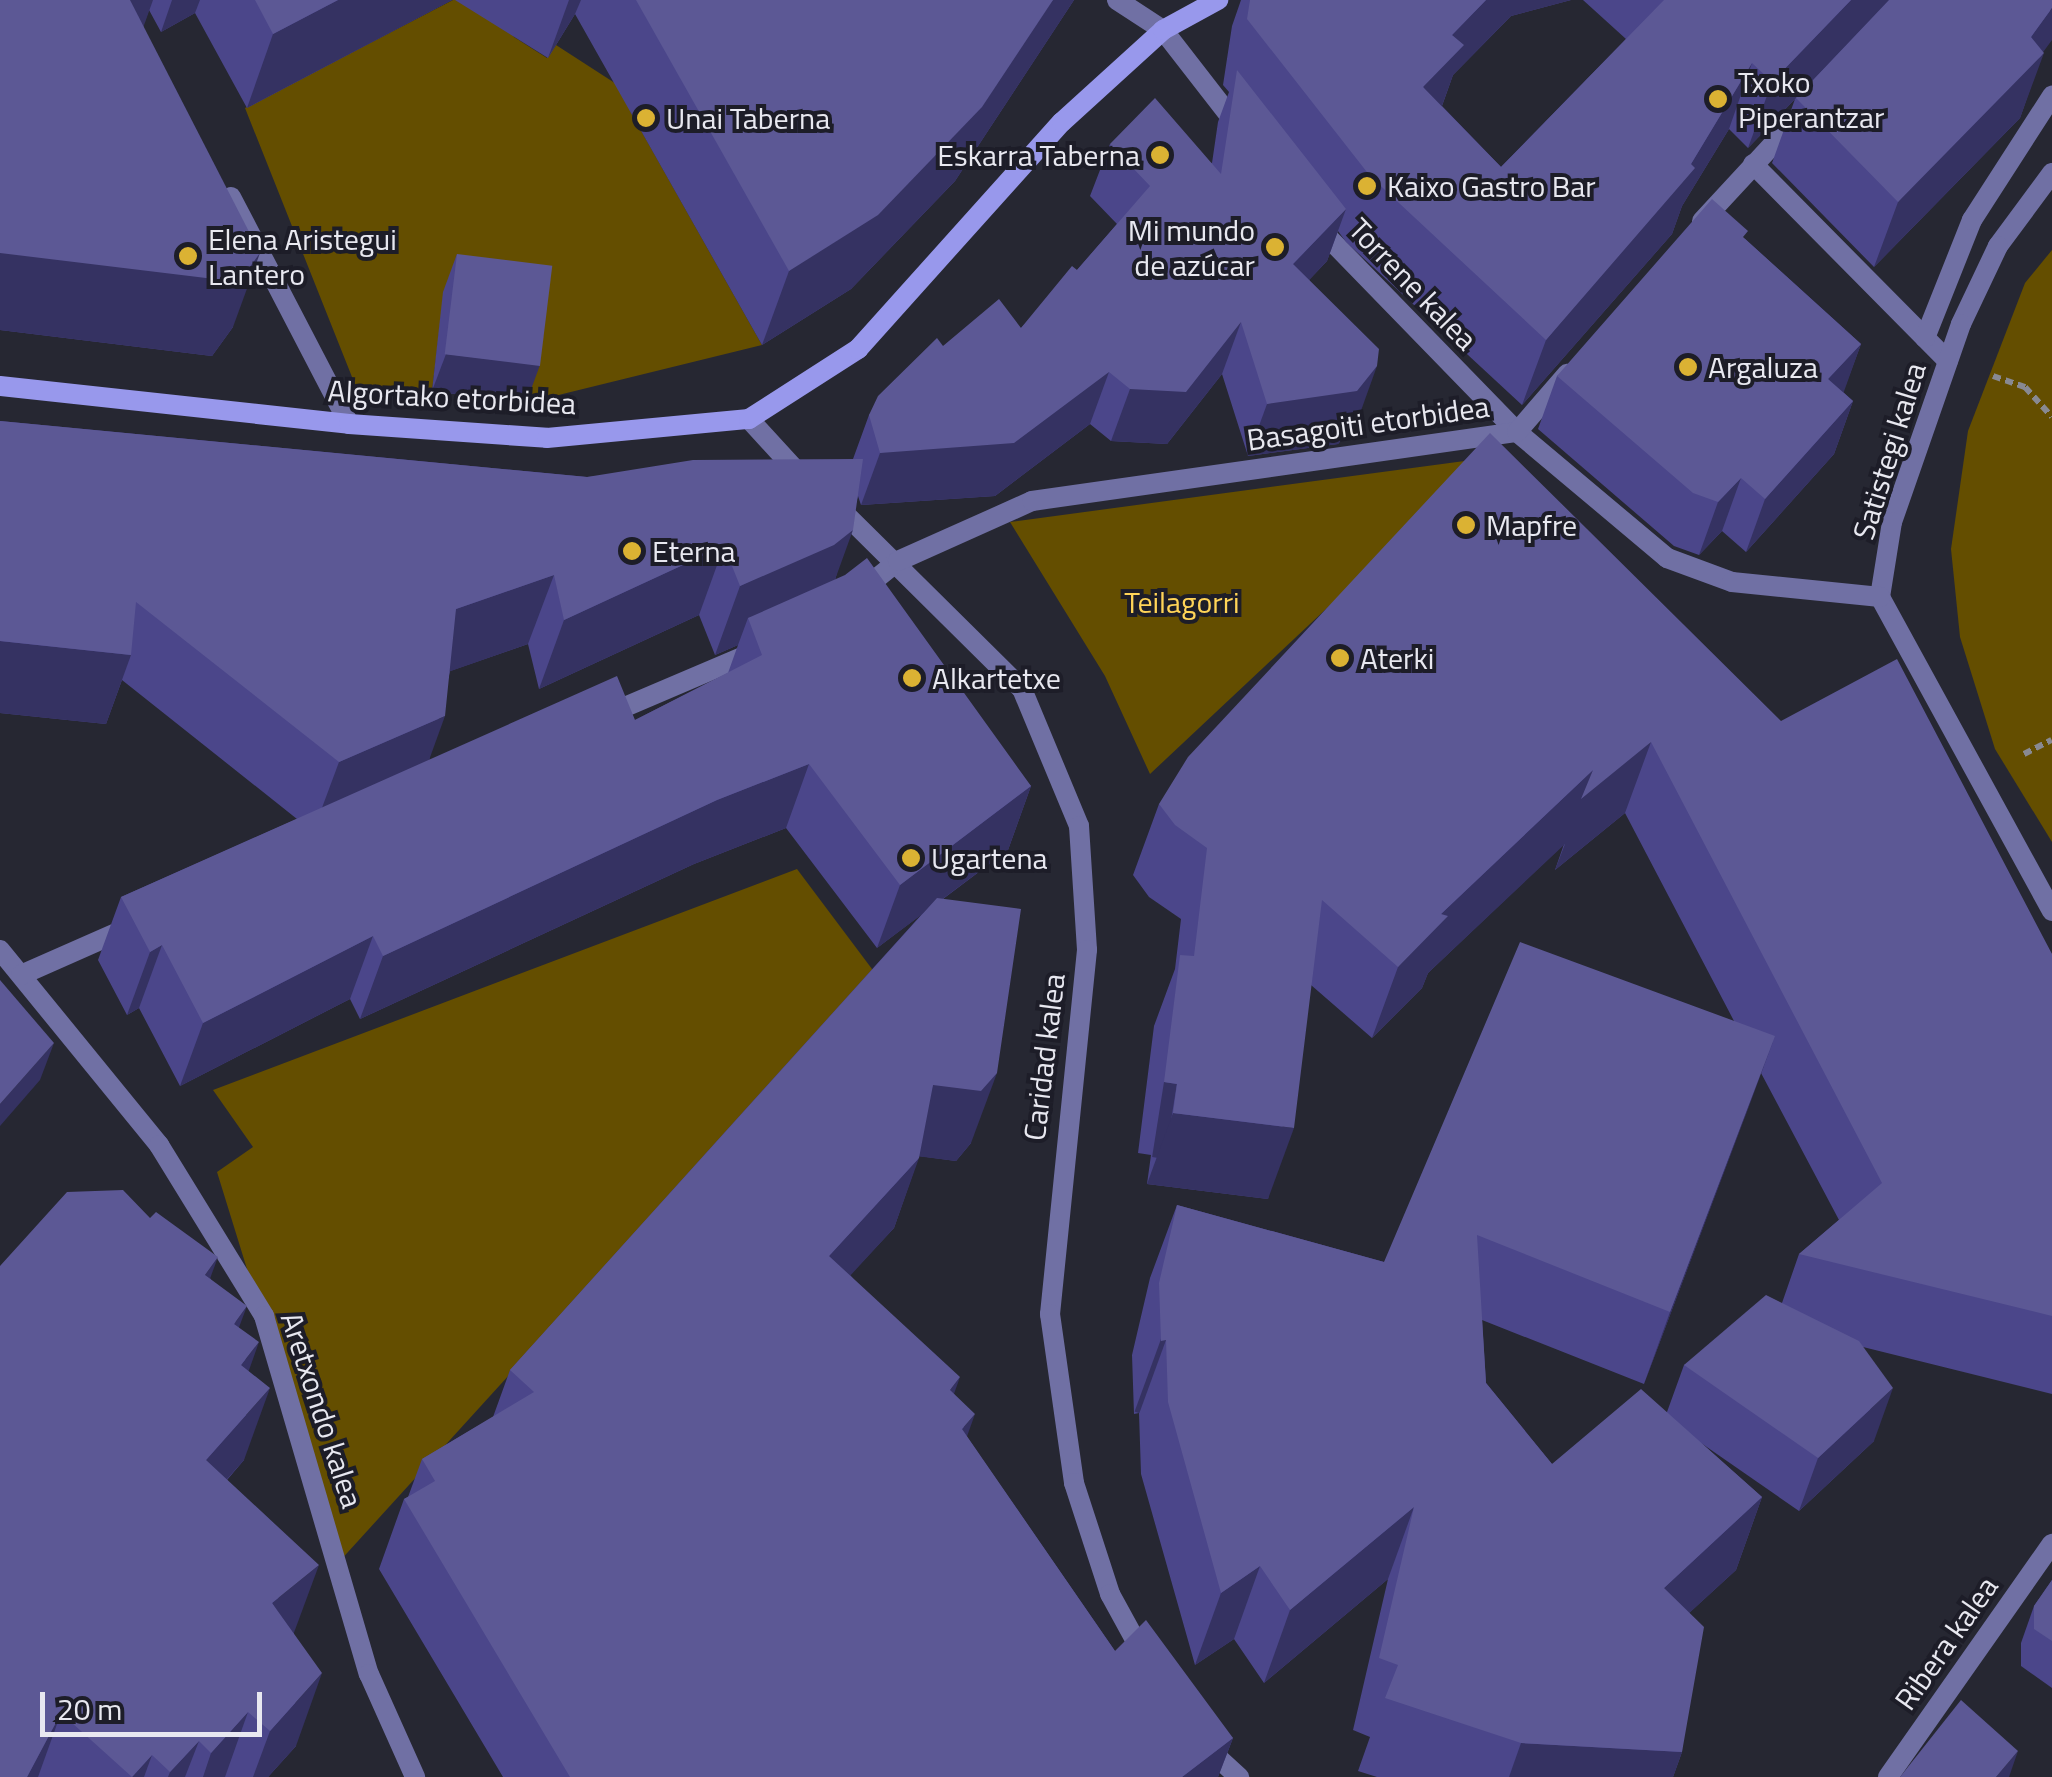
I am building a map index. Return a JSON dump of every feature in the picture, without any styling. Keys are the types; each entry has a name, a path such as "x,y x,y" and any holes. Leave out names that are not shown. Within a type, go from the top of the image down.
{"street":[{"path":"1116,0 1162,30 1258,153"},
{"name":"Algortako etorbidea","path":"0,386 349,424 547,438 750,419 858,348 1062,122 1162,30 1218,0"},
{"path":"1682,243 1818,96"},
{"path":"1925,338 1972,220 2052,96"},
{"path":"1754,164 1948,361"},
{"name":"Satistegi kalea","path":"1880,597 1892,522 1948,361 1998,246 2052,172"},
{"path":"220,177 349,424"},
{"name":"Torrene kalea","path":"1303,209 1517,432 1667,558 1732,582 1880,597"},
{"name":"Basagoiti etorbidea","path":"843,604 898,561 1032,502 1517,432 1580,359"},
{"name":"Caridad kalea","path":"750,419 779,467 898,561 1022,688 1079,826 1087,950 1050,1314 1074,1483 1110,1594 1153,1672"},
{"path":"1880,597 2052,911"},
{"path":"584,725 780,641"},
{"path":"20,975 148,919"},
{"name":"Aretxondo kalea","path":"0,950 159,1145 264,1316 369,1674 415,1777"},
{"name":"Ribera kalea","path":"1888,1777 2052,1544"},
{"path":"1192,1729 1231,1774"}],"path":[{"path":"1948,361 2025,387 2052,417"}],"green space":[{"path":"453,0 494,0 514,37 547,58 556,45 638,98 630,111 762,345 526,403 539,303 444,292 432,391 356,387 245,108"},
{"path":"2052,250 2052,842 1995,749 1960,637 1951,549 1968,431 2025,283"},
{"name":"Teilagorri","path":"1487,458 1150,774 1105,676 1010,522"},
{"path":"797,869 875,973 338,1563 217,1172 253,1147 213,1090"}],"building":[{"path":"0,0 130,0 260,253 239,282 0,253"},
{"path":"255,0 338,0 273,34"},
{"path":"636,0 1053,0 982,107 878,215 789,271"},
{"path":"1250,0 1486,0 1452,35 1464,45 1423,87 1501,167 1664,0 1851,0 1772,82 1752,63 1691,164 1695,168 1546,340 1370,176 1247,19"},
{"path":"1889,0 2052,0 2052,8 2031,37 2044,53 1898,202 1796,98"},
{"path":"1237,70 1346,209 1293,264 1379,349 1377,366 1357,391 1267,404 1241,322 1186,392 1130,389 1109,372 1014,443 880,453 869,415 878,396 937,338 943,346 999,299 1021,328 1072,266 1077,270 1150,186 1110,144 1155,98 1221,174"},
{"path":"1712,199 1748,231 1743,237 1861,344 1828,379 1853,401 1765,499 1741,478 1718,502 1693,493 1557,376"},
{"path":"457,254 552,266 540,366 445,354"},
{"path":"0,421 587,477 693,460 863,459 853,530 834,545 740,586 724,546 564,620 554,575 456,609 445,716 339,762 136,602 131,655 0,641"},
{"path":"1490,433 1781,721 1897,659 2052,954 2052,1316 1799,1254 1882,1183 1651,742 1581,799 1593,770 1441,914 1448,916 1398,967 1322,900 1294,1128 1173,1113 1177,1084 1164,1082 1180,955 1194,956 1207,848 1175,825 1159,804 1188,757"},
{"path":"867,558 1031,786 900,885 809,764 717,800 383,956 373,936 203,1023 162,945 150,952 121,897 617,676 635,720 762,655 748,618 845,575"},
{"path":"937,898 1021,909 997,1073 981,1091 933,1085 919,1158 829,1256 960,1377 950,1390 975,1414 962,1429 1115,1651 1146,1620 1233,1738 1182,1777 570,1777 404,1499 435,1481 422,1459 534,1392 510,1370"},
{"path":"1520,942 1775,1036 1670,1312 1477,1235 1486,1383 1552,1464 1641,1389 1762,1497 1664,1588 1704,1627 1682,1752 1521,1743 1385,1698 1398,1665 1379,1658 1414,1507 1290,1610 1260,1566 1221,1593 1168,1402 1159,1283 1177,1205 1384,1262"},
{"path":"0,980 54,1043 0,1104"},
{"path":"123,1190 150,1218 156,1212 218,1257 205,1275 247,1306 234,1324 259,1342 241,1365 270,1388 206,1460 319,1565 272,1603 322,1673 270,1731 248,1712 211,1753 199,1741 170,1772 152,1755 132,1777 61,1713 27,1777 0,1777 0,1266 67,1192"},
{"path":"1766,1295 1859,1341 1893,1388 1818,1458 1684,1365"},
{"path":"2052,1580 2052,1641 2034,1629 2034,1606"},
{"path":"1961,1700 2018,1751 1996,1777 1900,1777"}],"place":[{"name":"Txoko Piperantzar","path":"1718,99"},
{"name":"Unai Taberna","path":"646,118"},
{"name":"Eskarra Taberna","path":"1160,155"},
{"name":"Kaixo Gastro Bar","path":"1367,186"},
{"name":"Mi mundo de azúcar","path":"1275,247"},
{"name":"Elena Aristegui Lantero","path":"188,256"},
{"name":"Argaluza","path":"1688,367"},
{"name":"Mapfre","path":"1466,525"},
{"name":"Eterna","path":"632,551"},
{"name":"Aterki","path":"1340,658"},
{"name":"Alkartetxe","path":"912,678"},
{"name":"Ugartena","path":"911,858"}]}
